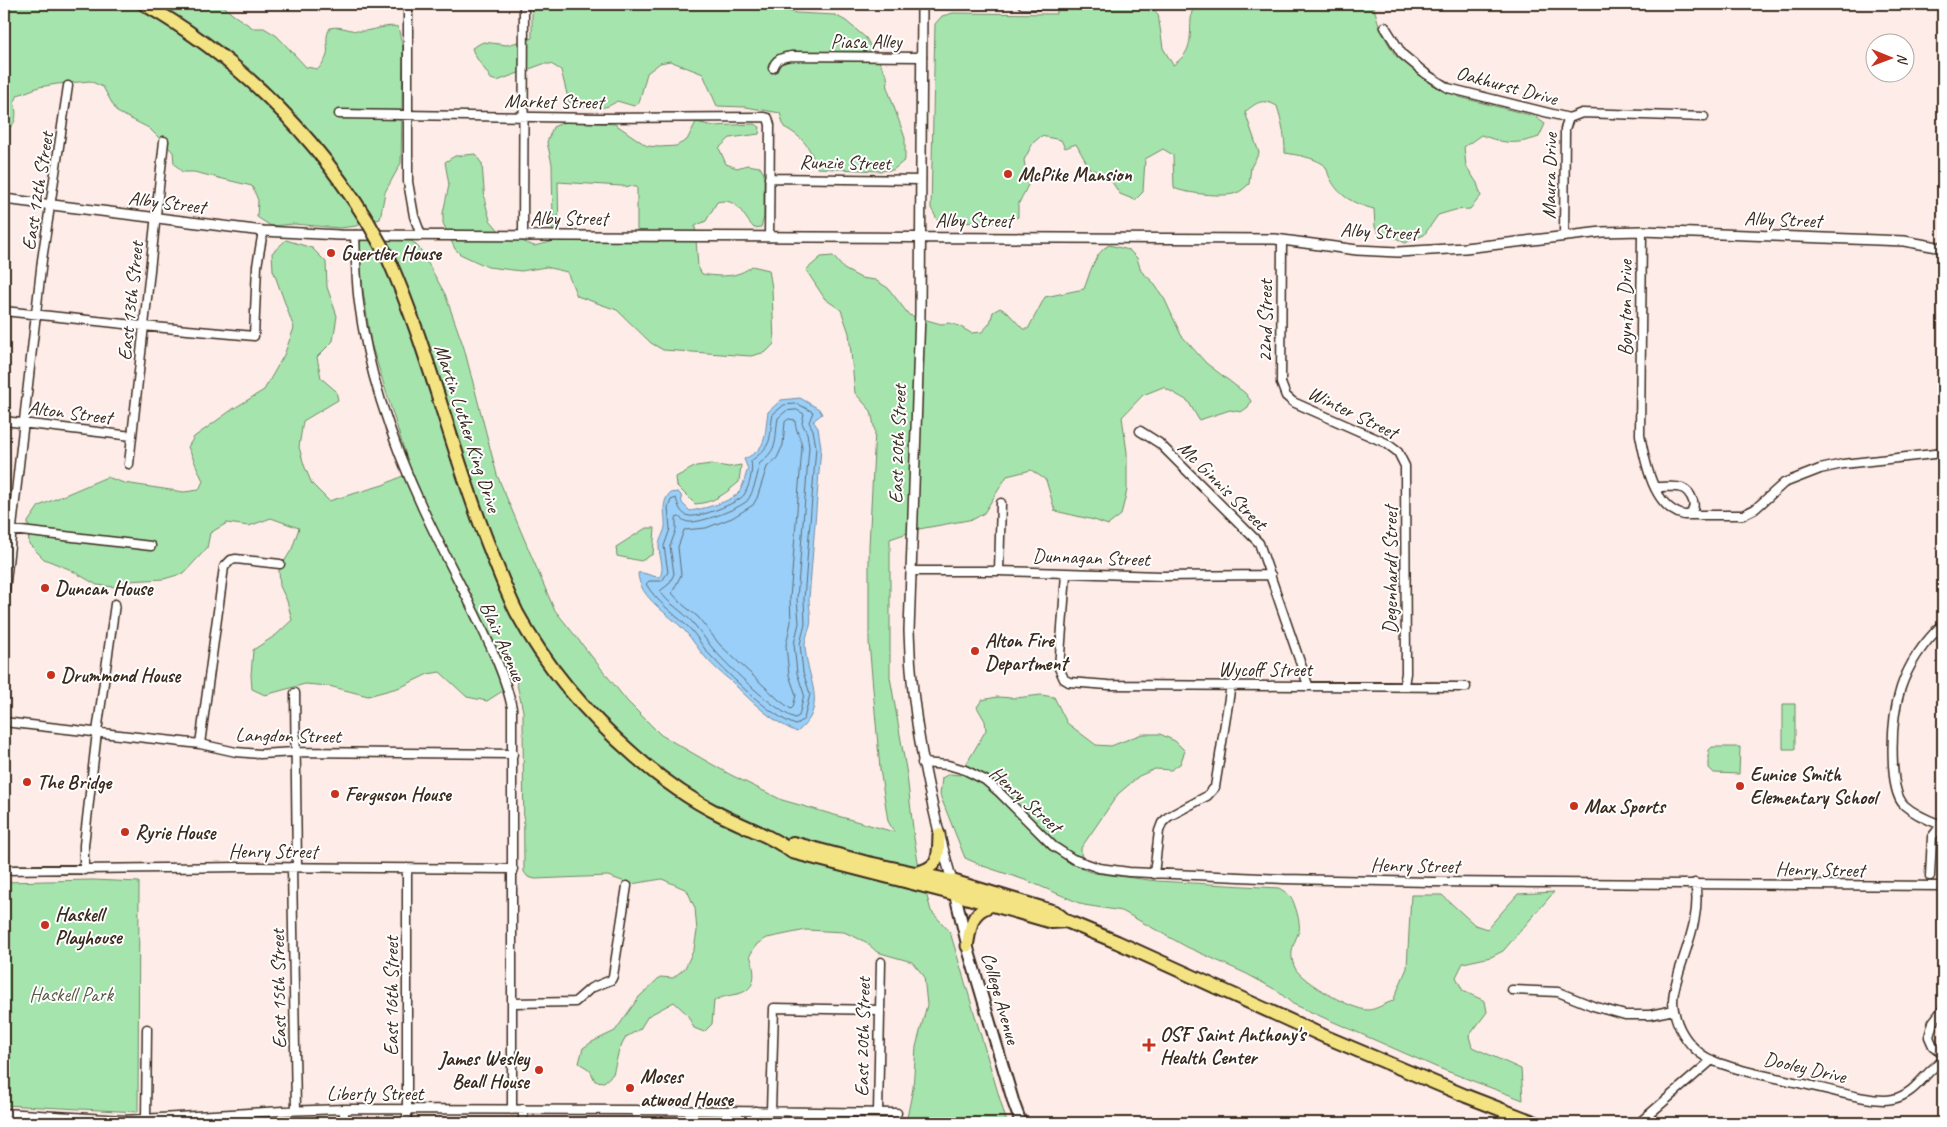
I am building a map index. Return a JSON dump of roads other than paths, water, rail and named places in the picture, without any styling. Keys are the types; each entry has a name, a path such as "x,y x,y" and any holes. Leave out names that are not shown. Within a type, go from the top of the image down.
{"highway":[{"name":"Martin Luther King Drive","path":"144,4 210,46 268,95 312,143 335,172 368,222 388,258 411,316 482,529 505,588 532,639 561,678 588,710 620,742 675,787 709,809 778,841"},
{"path":"778,841 952,881 1055,912 1066,921 1117,942 1406,1072 1536,1123"},
{"path":"778,841 792,852 955,894 1052,922 1066,921"}],"main road":[{"path":"914,873 930,868 936,863 939,834"},
{"name":"College Avenue","path":"952,881 967,946 1021,1123"},
{"path":"967,946 973,917 978,912 993,905"}],"street":[{"path":"408,4 409,194 421,235"},
{"path":"523,235 524,4"},
{"name":"East 20th Street","path":"922,4 921,238 910,660 914,714 922,763 952,881"},
{"path":"1023,4 1079,4"},
{"name":"Oakhurst Drive","path":"1385,27 1402,54 1426,74 1448,88 1569,118 1582,113 1704,117"},
{"name":"Piasa Alley","path":"773,68 779,58 791,56 922,57"},
{"name":"East 12th Street","path":"4,599 8,530 24,423 50,205 63,130 68,86"},
{"name":"Market Street","path":"339,114 598,118 768,118 770,125 769,178"},
{"name":"Maura Drive","path":"1564,236 1565,129 1569,118"},
{"name":"East 13th Street","path":"129,464 164,141"},
{"path":"769,178 769,237"},
{"name":"Runzie Street","path":"769,178 921,180"},
{"name":"Alby Street","path":"4,199 262,231 356,236 523,235 1282,240 1357,250 1398,252 1465,248 1602,232 1642,231 1904,241 1943,248"},
{"path":"4,310 36,315 254,336 257,266 262,231"},
{"name":"Boynton Drive","path":"1642,231 1640,435 1642,450 1655,487 1670,509 1676,514 1689,515"},
{"name":"Blair Avenue","path":"356,236 358,301 374,376 398,450 423,508 504,674 512,708 512,1110"},
{"name":"22nd Street","path":"1282,240 1281,383 1286,396 1290,400"},
{"name":"Winter Street","path":"1290,400 1378,438 1392,446 1400,456"},
{"name":"Alton Street","path":"4,421 132,436"},
{"name":"Mc Ginnis Street","path":"1140,431 1159,443 1254,536 1271,575 1308,686"},
{"path":"1689,515 1743,515 1755,509 1784,483 1820,468 1943,453"},
{"name":"Degenhardt Street","path":"1400,456 1405,466 1406,478 1406,673 1404,685"},
{"path":"1655,487 1673,485 1685,488 1694,507 1693,512 1689,515"},
{"path":"999,571 1001,503"},
{"path":"8,530 151,546"},
{"path":"200,744 221,578 227,563 236,559 280,564"},
{"name":"Dunnagan Street","path":"911,571 999,571 1161,576 1271,575"},
{"name":"Wycoff Street","path":"1066,574 1059,668 1064,679 1076,684 1404,685 1466,687"},
{"path":"84,870 84,845 97,732 115,604"},
{"path":"1930,876 1932,837 1942,824 1920,816 1900,800 1894,778 1893,732 1897,698 1906,674 1923,646 1943,624"},
{"path":"1154,874 1159,830 1162,823 1168,817 1207,796 1215,787 1232,685"},
{"name":"East 15th Street","path":"295,693 296,1110"},
{"name":"Langdon Street","path":"4,722 200,744 236,752 260,754 295,752 513,754"},
{"name":"Henry Street","path":"922,763 948,764 986,780 1053,846 1073,859 1108,869 1154,874 1284,880 1943,886"},
{"name":"Henry Street","path":"4,870 294,867 513,869"},
{"name":"East 16th Street","path":"407,868 407,1123"},
{"name":"Dooley Drive","path":"1696,884 1697,906 1674,994 1674,1010 1683,1034 1689,1043 1702,1055 1739,1069 1838,1092 1887,1100 1904,1095 1914,1088 1937,1064 1943,1061"},
{"path":"512,1003 574,1002 591,988 611,980 627,886"},
{"name":"East 20th Street","path":"878,1113 881,962"},
{"path":"1512,990 1558,992 1593,1006 1624,1015 1650,1015 1674,1010"},
{"path":"771,1111 774,1008 879,1010"},
{"path":"1943,1009 1933,1022 1929,1037 1934,1046 1943,1054"},
{"path":"146,1119 147,1029"},
{"path":"1639,1123 1712,1060"},
{"path":"344,1109 344,1123"},
{"name":"Liberty Street","path":"4,1113 124,1122 296,1110 344,1109 897,1113"},
{"path":"523,1110 523,1123"},
{"path":"636,1110 636,1123"},
{"path":"754,1111 754,1123"},
{"path":"22,1115 22,1123"}],"water":[{"path":"800,398 819,409 822,414 813,421 818,428 821,447 809,599 811,623 805,645 814,692 814,702 807,722 797,732 762,710 703,655 685,631 649,598 640,582 638,573 660,577 662,566 659,544 665,527 665,501 670,493 678,492 681,495 682,503 690,511 702,509 735,496 742,487 748,469 744,459 758,450 764,440 768,412 781,400"}],"place":[{"name":"McPike Mansion","path":"1008,174"},
{"name":"Guertler House","path":"331,253"},
{"name":"Duncan House","path":"45,588"},
{"name":"Alton Fire Department","path":"975,651"},
{"name":"Drummond House","path":"51,675"},
{"name":"The Bridge","path":"27,782"},
{"name":"Eunice Smith Elementary School","path":"1740,786"},
{"name":"Ferguson House","path":"335,794"},
{"name":"Max Sports","path":"1574,806"},
{"name":"Ryrie House","path":"125,832"},
{"name":"Haskell Playhouse","path":"45,925"},
{"name":"OSF Saint Anthony's Health Center","path":"1149,1045"},
{"name":"James Wesley Beall House","path":"539,1070"},
{"name":"Moses atwood House","path":"630,1088"}],"park label":[{"name":"Haskell Park","path":"71,994"}]}
